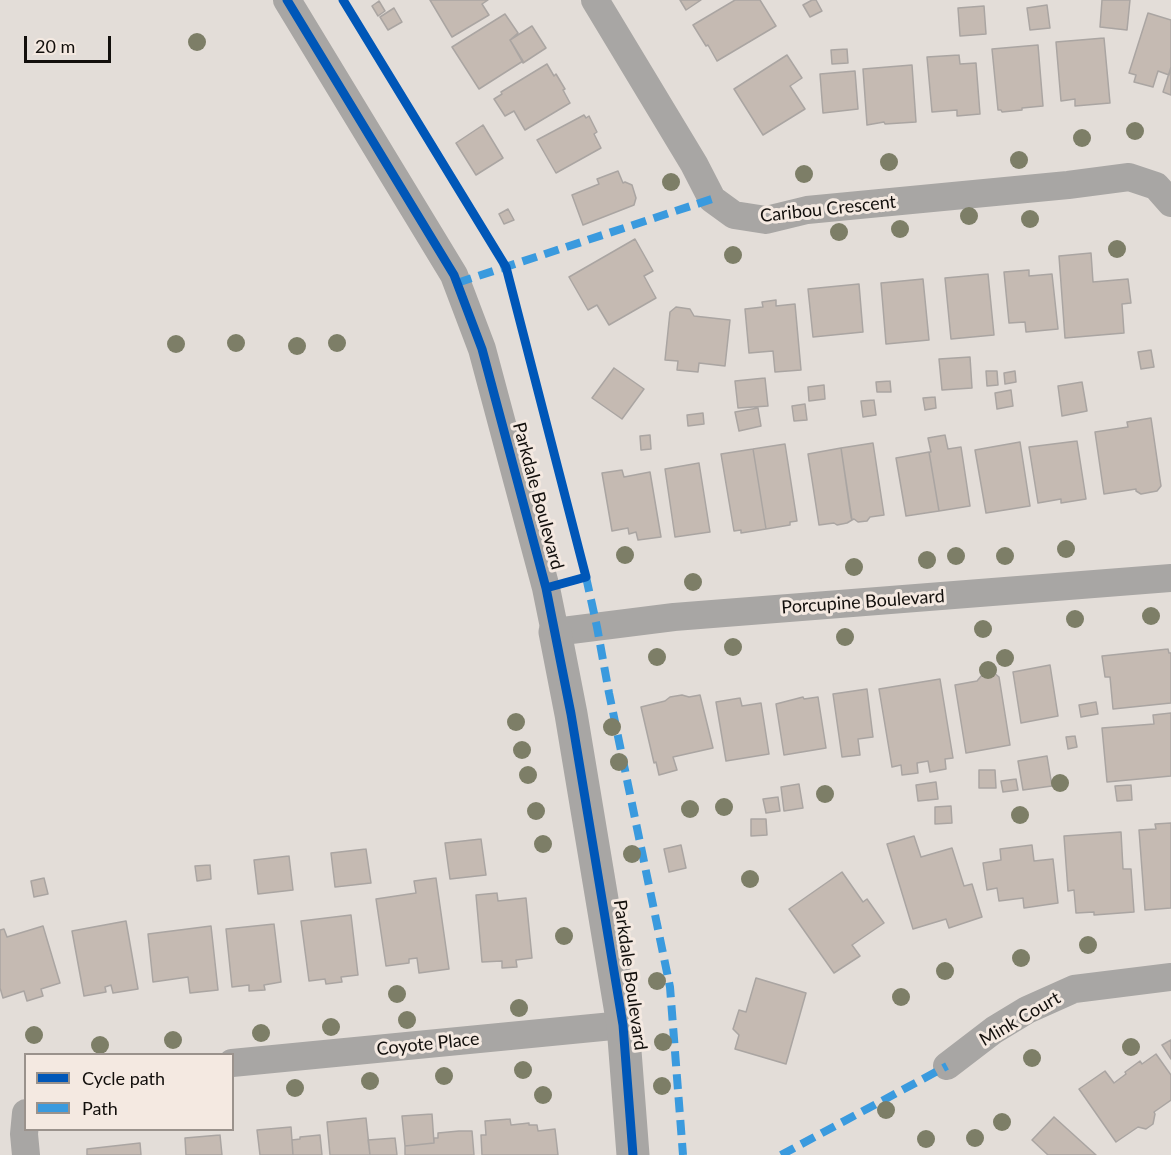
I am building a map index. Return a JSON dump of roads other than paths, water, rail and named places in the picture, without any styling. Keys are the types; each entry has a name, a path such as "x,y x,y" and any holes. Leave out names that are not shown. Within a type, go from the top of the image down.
{"street":[{"name":"Parkdale Boulevard","path":"287,0 454,275 482,349 546,588 571,714 623,1025 633,1155"},
{"name":"Caribou Crescent","path":"595,0 694,164 712,199 735,215 766,220 807,210 1129,177 1156,186 1171,202"},
{"name":"Porcupine Boulevard","path":"555,632 684,616 1171,578"},
{"name":"Mink Court","path":"947,1066 994,1030 1028,1010 1074,989 1171,977"},
{"name":"Coyote Place","path":"234,1063 623,1025"},
{"path":"24,1131 26,1155"}]}
